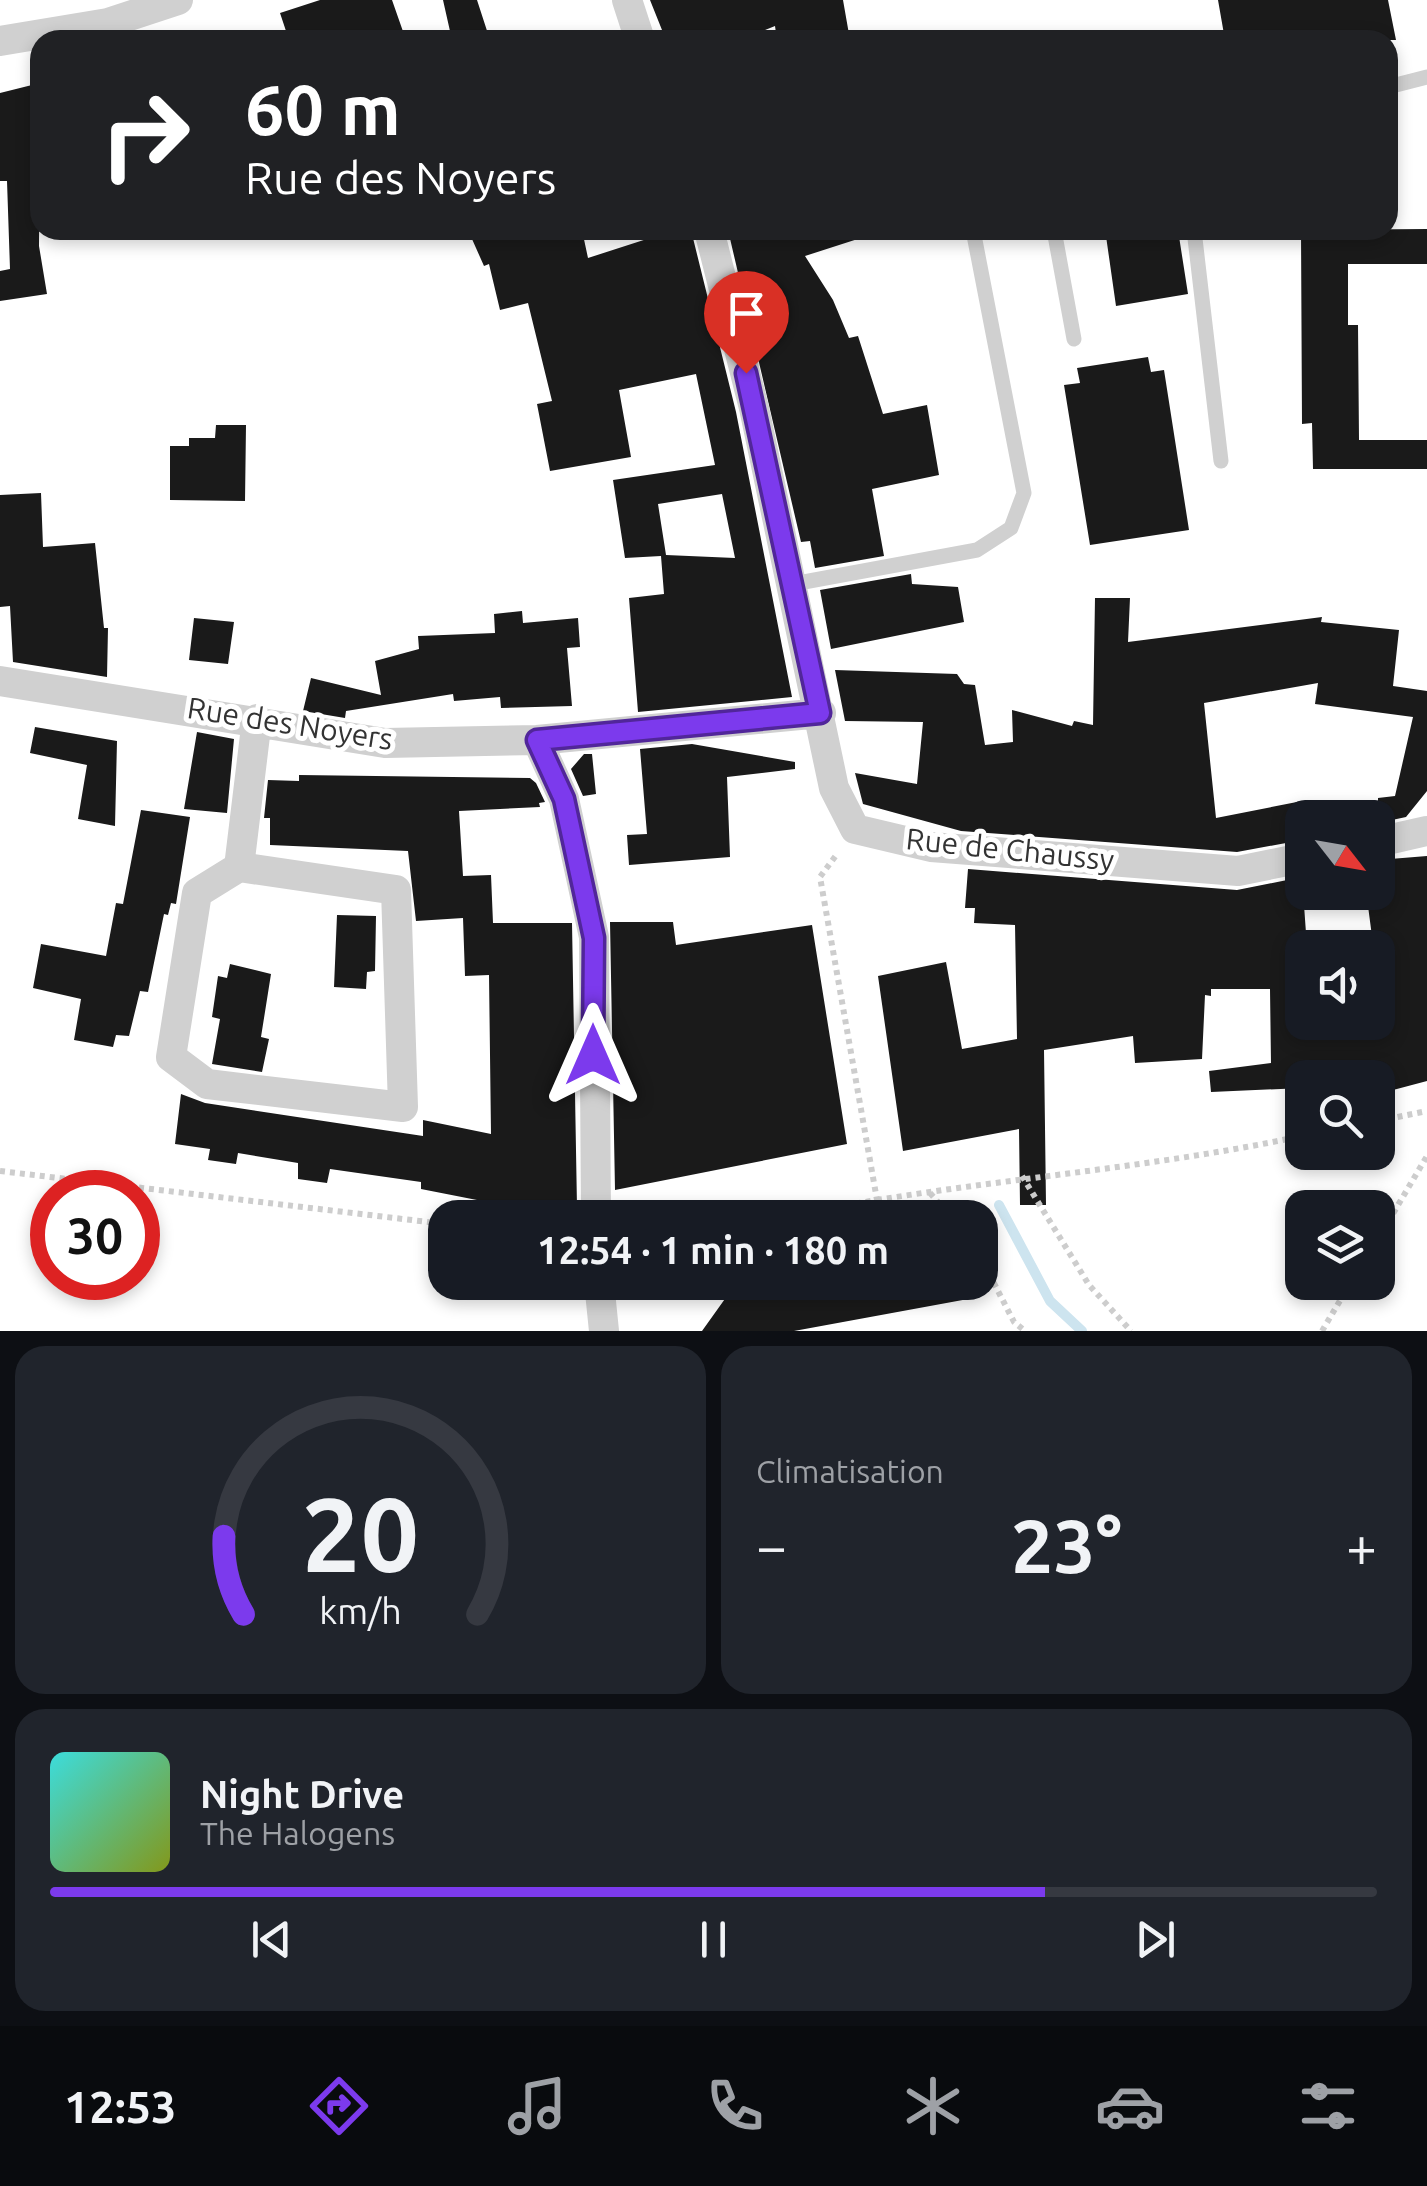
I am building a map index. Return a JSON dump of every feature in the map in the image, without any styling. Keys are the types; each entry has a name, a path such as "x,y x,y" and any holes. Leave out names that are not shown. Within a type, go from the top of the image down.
{"street":[{"path":"66,30 108,23 178,0"},
{"path":"627,0 637,30"},
{"path":"0,41 30,36"},
{"path":"711,240 792,584 834,788 856,829"},
{"name":"Rue des Noyers","path":"0,681 385,742 537,740 820,713"},
{"path":"239,867 257,720"},
{"path":"537,740 564,799 594,938 596,1200"},
{"name":"Rue de Chaussy","path":"856,829 930,847 1238,871 1285,861"},
{"path":"1395,838 1427,831"},
{"path":"239,867 396,890 402,1106 207,1084 172,1056 198,893 239,867"},
{"path":"601,1300 604,1331"}],"lane":[{"path":"1398,84 1427,77"},
{"path":"792,584 977,550 1011,528 1024,492 975,240"},
{"path":"1056,240 1074,339"},
{"path":"1195,240 1221,461"}],"path":[{"path":"856,829 820,876 878,1200 1022,1176 1213,1155 1285,1140"},
{"path":"1395,1117 1427,1110"},
{"path":"1395,1210 1427,1156"},
{"path":"0,1170 428,1222"},
{"path":"1022,1176 1089,1286 1131,1331"},
{"path":"929,1192 936,1200"},
{"path":"998,1291 1014,1322 1025,1331"},
{"path":"1322,1331 1340,1300"}],"building":[{"path":"320,0 392,0 402,30 286,30 280,13"},
{"path":"443,0 477,0 487,30 450,30"},
{"path":"650,0 843,0 848,30 776,30 775,26 765,30 662,30"},
{"path":"1218,0 1388,0 1394,30 1223,30"},
{"path":"30,86 30,240 39,240 47,294 0,301 0,271 10,269 7,181 0,181 0,93"},
{"path":"1398,229 1427,229 1427,264 1348,264 1348,325 1358,325 1359,440 1427,440 1427,469 1313,469 1312,423 1302,424 1301,240 1398,240"},
{"path":"472,240 584,240 588,258 644,240 693,240 736,412 792,697 638,712 629,598 664,594 661,556 625,558 613,480 715,465 696,374 619,390 631,457 550,471 537,404 552,401 528,303 500,310 489,264 484,266","holes":["722,494 735,558 666,555 658,504"]},
{"path":"730,240 855,240 805,256 833,300 849,338 858,336 883,414 927,405 939,475 872,489 884,556 815,568 810,541 801,542"},
{"path":"1107,240 1180,240 1188,294 1116,306"},
{"path":"1148,357 1151,372 1164,370 1189,530 1090,545 1064,385 1080,383 1077,368"},
{"path":"216,425 246,425 245,501 170,500 170,446 189,446 189,438 215,438"},
{"path":"41,493 43,547 95,543 104,628 108,628 107,677 13,662 10,606 0,607 0,495"},
{"path":"911,574 912,584 958,587 964,622 831,649 820,590"},
{"path":"1095,598 1130,598 1128,642 1322,617 1321,622 1399,630 1393,686 1427,691 1427,791 1406,817 1395,819 1395,800 1378,800 1395,796 1413,717 1315,704 1318,683 1204,703 1216,818 1285,804 1285,843 1237,852 961,831 863,804 855,773 917,784 923,722 845,721 835,670 957,674 964,684 975,685 985,745 1013,742 1012,710 1072,726 1074,721 1093,725"},
{"path":"522,611 523,623 578,618 580,647 567,648 572,706 501,708 500,697 454,701 453,694 346,711 345,718 303,711 311,678 381,695 375,661 419,649 418,636 495,633 494,614"},
{"path":"194,618 234,622 228,664 189,660"},
{"path":"35,727 117,741 115,826 78,819 87,765 30,753"},
{"path":"197,732 234,739 227,813 184,809"},
{"path":"692,744 795,762 795,769 727,777 730,857 629,865 627,835 647,834 640,749"},
{"path":"584,754 592,754 596,794 583,796 571,769"},
{"path":"299,775 530,778 536,783 545,802 539,803 540,807 459,811 463,876 491,875 493,923 572,923 577,1200 477,1200 421,1189 421,1182 330,1169 327,1183 298,1179 298,1163 238,1153 236,1164 208,1160 210,1149 175,1144 181,1094 205,1103 423,1136 423,1120 491,1134 489,975 465,976 463,918 416,921 408,851 270,845 270,818 264,818 268,780 299,781"},
{"path":"141,810 190,817 176,904 171,903 168,915 164,914 148,992 140,991 129,1036 116,1035 113,1047 74,1040 81,999 33,988 41,944 106,956 116,903 123,904"},
{"path":"1427,856 1427,1081 1395,1089 1395,1060 1285,1060 1285,1089 1211,1092 1209,1071 1271,1063 1270,989 1211,989 1211,996 1205,995 1202,1059 1135,1063 1133,1036 1044,1050 1046,1205 1020,1205 1019,1129 903,1151 878,976 946,962 962,1049 1017,1039 1015,925 974,923 975,908 965,908 968,869 1237,890 1285,880 1285,910 1304,910 1306,930 1285,930 1285,1040 1395,1040 1395,930 1371,930 1369,910 1395,910 1395,859"},
{"path":"337,915 376,916 375,971 367,972 366,989 334,987"},
{"path":"610,922 673,922 676,945 812,925 847,1144 615,1190"},
{"path":"230,964 271,974 261,1037 269,1039 262,1072 212,1064 220,1019 212,1017 218,976 227,978"},
{"path":"724,1300 963,1300 794,1331 702,1331"}],"waterway":[{"path":"999,1205 1050,1301 1082,1331"}],"route":[{"path":"593,1055 594,938 564,799 537,740 820,713 746,373"}]}
